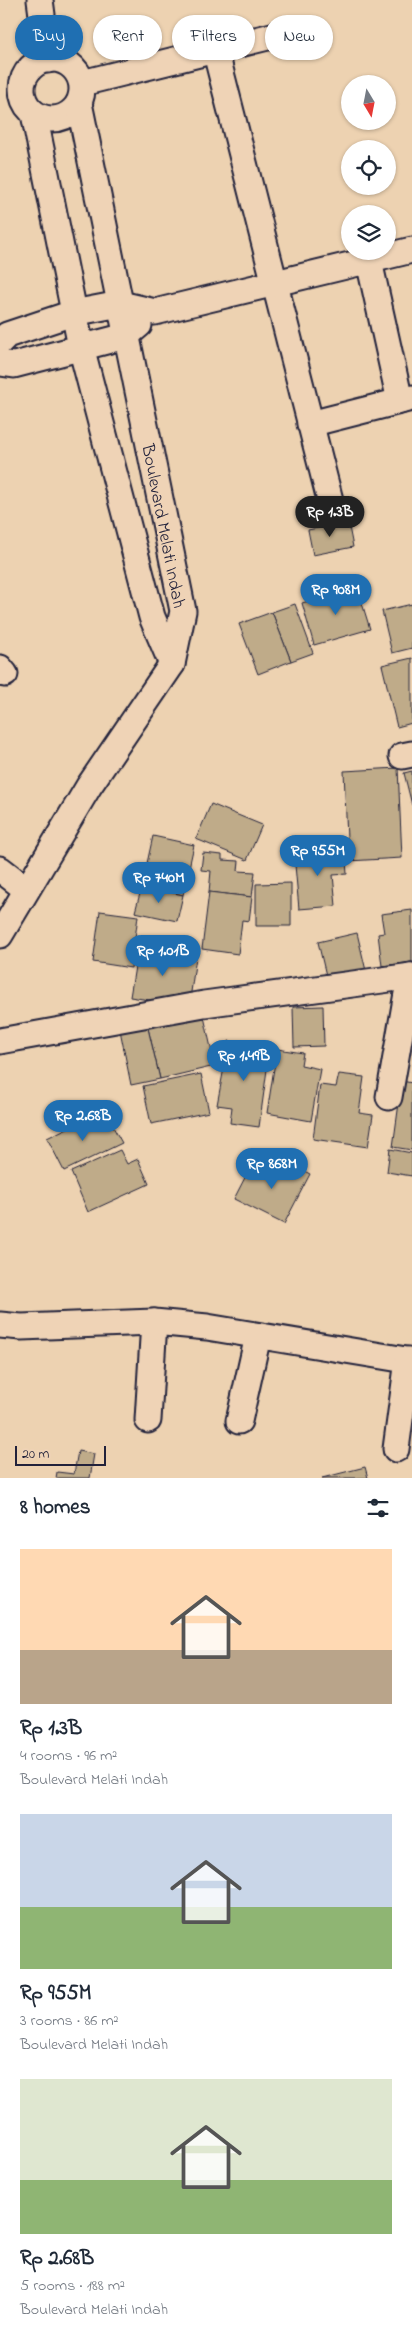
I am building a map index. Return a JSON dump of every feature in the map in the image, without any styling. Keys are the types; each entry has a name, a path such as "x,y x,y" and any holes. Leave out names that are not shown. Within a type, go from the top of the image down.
{"street":[{"path":"40,0 42,15"},
{"path":"48,60 35,64 11,90 34,114 51,120 67,115 80,93 78,74 70,65 60,60"},
{"path":"80,93 181,60"},
{"path":"218,60 332,508"},
{"name":"Boulevard Melati Indah","path":"0,935 88,786 172,664 183,611 126,336 80,93"},
{"path":"34,114 81,346 152,617 172,664"},
{"path":"0,363 14,365 81,346 126,336 155,312 412,250"},
{"path":"310,424 406,400 369,261"},
{"path":"0,342 7,334 73,313 120,304 155,312"},
{"path":"0,869 26,889"},
{"path":"0,1042 204,1004 411,976 389,1097"},
{"path":"0,1325 21,1327 154,1322 207,1327 410,1360 396,1450"},
{"path":"148,1420 154,1322"},
{"path":"239,1421 258,1336"}],"building":[{"path":"348,522 353,547 313,555 308,530"},
{"path":"357,587 370,629 314,645 302,603"},
{"path":"295,604 313,653 291,661 272,612"},
{"path":"412,604 412,648 392,653 382,611"},
{"path":"272,612 291,661 258,674 239,624"},
{"path":"412,658 412,723 397,727 382,665"},
{"path":"398,768 402,858 348,861 344,771"},
{"path":"412,771 412,805 404,773"},
{"path":"211,804 262,825 247,860 196,839"},
{"path":"153,836 194,845 183,895 142,886"},
{"path":"345,849 347,874 333,875 336,906 299,909 294,854"},
{"path":"203,853 222,855 222,860 239,861 238,871 255,872 252,897 209,892 211,871 201,870"},
{"path":"291,883 291,926 256,926 256,884"},
{"path":"142,886 183,895 177,921 135,912"},
{"path":"209,892 252,897 249,921 242,920 238,954 202,949"},
{"path":"412,910 412,962 382,966 378,934 384,933 381,914"},
{"path":"100,911 138,916 131,968 93,962"},
{"path":"357,933 367,975 328,984 318,942"},
{"path":"138,948 196,957 189,1006 130,997"},
{"path":"323,1006 324,1046 294,1047 293,1007"},
{"path":"203,1012 215,1066 160,1079 147,1024"},
{"path":"147,1024 160,1079 131,1085 120,1030"},
{"path":"229,1041 270,1048 259,1127 230,1123 232,1107 217,1105"},
{"path":"277,1049 303,1053 301,1065 320,1069 311,1121 267,1113"},
{"path":"201,1074 209,1112 151,1124 143,1086"},
{"path":"339,1074 364,1077 359,1113 373,1115 368,1147 313,1139 320,1085 336,1087"},
{"path":"402,1081 412,1083 412,1150 393,1147"},
{"path":"98,1113 105,1128 112,1125 122,1143 64,1171 47,1138"},
{"path":"390,1149 412,1153 412,1176 387,1172"},
{"path":"120,1150 127,1164 138,1159 149,1184 88,1212 71,1172"},
{"path":"254,1160 281,1174 287,1162 310,1174 284,1224 234,1199"},
{"path":"78,1451 94,1454 90,1478 56,1478 57,1472 74,1474"},
{"path":"365,1467 368,1478 322,1478"}]}
